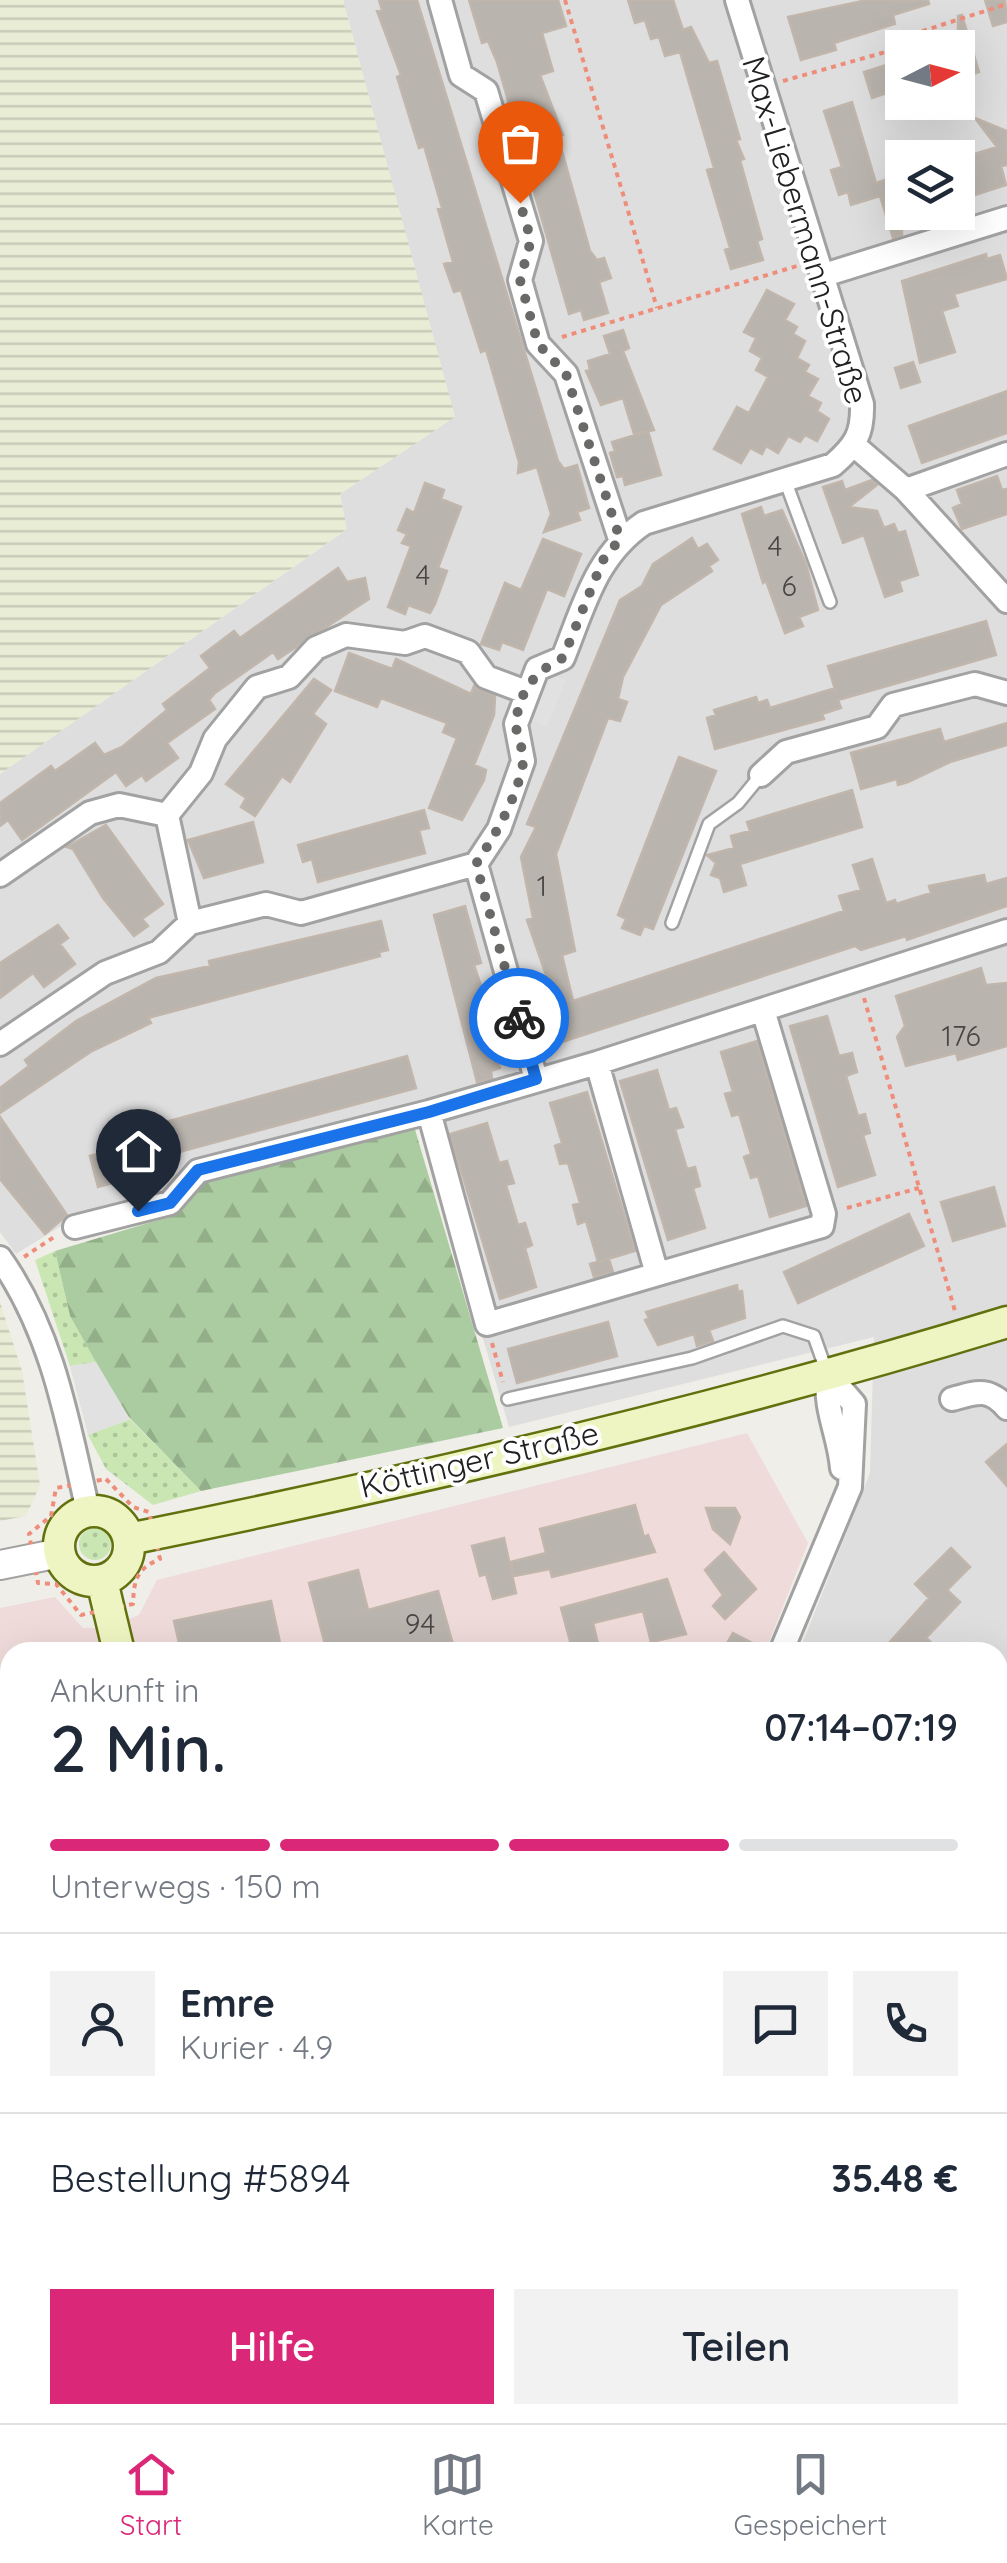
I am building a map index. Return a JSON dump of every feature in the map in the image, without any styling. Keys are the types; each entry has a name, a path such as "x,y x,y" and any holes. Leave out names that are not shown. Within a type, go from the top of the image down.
{"main road":[{"name":"Köttinger Straße","path":"146,1535 412,1476 828,1374 1007,1322"},
{"path":"83,1493 146,1535 124,1565 102,1580 75,1576 42,1557 83,1493"},
{"path":"102,1580 116,1642"}],"street":[{"path":"0,1044 105,974 158,952 190,922 266,904 301,913 476,864 499,829 524,761 516,724 526,692 537,669 563,658 603,560 620,539 566,374 538,344 520,280 531,240 486,91 461,74 440,0"},
{"name":"Max-Liebermann-Straße","path":"620,539 644,523 833,465 854,446 862,427 862,404 737,0"},
{"path":"818,268 1007,218"},
{"path":"854,446 906,490 1007,600"},
{"path":"906,490 1007,454"},
{"path":"167,815 200,773 215,739 256,687 289,677 316,648 346,635 405,643 425,636 438,639 468,652 486,677 526,692"},
{"path":"761,776 786,752 877,726 893,705 975,684 1007,693"},
{"path":"0,875 90,814 119,805 167,815"},
{"path":"167,815 190,922"},
{"path":"476,864 536,1079"},
{"path":"76,1227 170,1203 198,1170 429,1112 597,1063 1007,930"},
{"path":"429,1112 486,1324 822,1226 824,1214 763,1010"},
{"path":"597,1063 658,1274"},
{"path":"4,1263 33,1310 54,1368 83,1493"},
{"path":"785,1642 850,1487 854,1404 828,1374"},
{"path":"952,1399 981,1391 995,1394 1007,1408"},
{"path":"0,1565 42,1557"}],"lane":[{"path":"785,480 830,602"},
{"path":"672,923 710,824 738,802 761,776"},
{"path":"508,1399 692,1358 783,1326 814,1336 828,1374"}],"path":[{"path":"565,0 657,308"},
{"path":"764,87 896,49 910,35 1007,4"},
{"path":"538,344 657,308 818,268"},
{"path":"859,980 962,1336"},
{"path":"824,1214 920,1188"},
{"path":"4,1263 76,1227"},
{"path":"486,1324 508,1399"},
{"path":"90,1613 80,1615 56,1584 38,1583 42,1557 29,1534 41,1529 51,1516 56,1488 83,1493 106,1478 133,1506 149,1512 146,1535 160,1559 145,1565 134,1578 133,1604 119,1607"}],"shaded area":[{"path":"343,0 1007,0 1007,1642 803,1642 870,1473 874,1337 509,1427 415,1107 169,1193 71,1220 16,1254 0,1232 0,774 346,530 340,494 454,417"},
{"path":"542,671 566,680 547,727 524,718"},
{"path":"96,1362 130,1419 88,1435 70,1366"},
{"path":"747,1433 808,1543 769,1642 0,1642 0,1608 55,1597 83,1628 107,1628 139,1615 157,1580"}],"green space":[{"path":"0,0 343,0 455,417 340,494 347,529 0,774"},
{"path":"414,1126 503,1428 201,1491 124,1412 70,1316 55,1251 175,1215 204,1183"},
{"path":"55,1251 70,1316 96,1362 70,1366 35,1260"},
{"path":"0,1302 22,1371 40,1485 26,1516 0,1521"},
{"path":"130,1419 201,1491 153,1505 106,1469 88,1435"},
{"path":"95,1528 106,1533 111,1544 106,1555 95,1560 84,1555 79,1544 84,1533"}],"building":[{"path":"379,0 417,0 558,461 564,469 577,465 589,508 577,512 580,520 544,532 551,514 537,467 518,473 519,462 486,350 481,352 461,290 454,292 444,264 453,262 438,209 442,208 424,146 419,148 397,77 401,75 377,11 382,10"},
{"path":"469,0 558,0 566,26 542,33 553,71 540,75 563,135 558,137 590,251 597,260 604,258 611,278 599,282 608,313 584,320 581,310 569,314 497,62 488,41 482,43"},
{"path":"628,0 673,0 683,30 691,27 709,63 717,61 740,139 736,140 762,239 757,241 763,260 731,269 725,250 730,248 707,170 714,168 680,52 665,56 659,37 651,39 645,20 635,23"},
{"path":"867,0 928,0 929,4 893,15 895,24 834,43 836,50 801,60 788,17"},
{"path":"985,0 1005,0 1007,22 993,26"},
{"path":"962,15 966,30 958,30 958,16"},
{"path":"885,65 885,94 872,98 864,72"},
{"path":"852,102 876,183 885,180 885,212 880,196 851,205 848,192 839,195 831,170 842,167 824,111"},
{"path":"975,118 1007,131 1007,165 1001,166 1006,185 975,195 975,154 997,147"},
{"path":"891,230 902,230 902,235 893,238"},
{"path":"986,254 987,259 1000,255 1007,279 954,294 958,306 942,311 955,352 920,363 902,281"},
{"path":"767,290 794,304 785,320 797,327 793,334 805,341 797,358 809,365 805,372 818,379 808,396 821,403 817,411 829,419 817,441 805,435 800,442 788,436 778,453 766,446 762,454 750,448 741,463 714,449 737,407 749,413 768,377 756,370 762,358 750,351 756,338 744,332"},
{"path":"623,330 629,348 623,351 654,430 634,434 623,398 601,405 586,371 590,370 588,361 610,354 604,336"},
{"path":"913,362 920,382 901,388 895,368"},
{"path":"1007,391 1007,433 922,463 909,426"},
{"path":"648,431 661,475 625,485 623,476 617,477 610,453 615,451 612,442"},
{"path":"997,476 1002,490 1007,489 1007,514 962,529 953,508 962,504 957,490"},
{"path":"872,480 877,485 849,507 877,511 884,528 894,524 898,533 905,531 918,575 899,581 902,591 885,597 864,535 843,543 823,487 842,481 845,490"},
{"path":"425,483 444,490 441,499 461,507 438,568 447,571 435,604 430,613 408,605 405,614 388,607 411,546 402,543 407,534 398,530 407,509 414,513"},
{"path":"761,507 764,516 782,510 806,564 818,610 799,617 803,626 785,633 766,581 763,583 742,514"},
{"path":"692,538 698,549 707,544 718,560 709,566 712,571 661,605 623,677 618,699 627,702 620,721 608,718 556,854 575,951 562,955 573,1001 844,911 839,896 861,890 853,865 872,859 886,903 895,900 896,904 931,893 929,886 984,875 986,884 1007,878 1007,906 907,940 906,936 861,950 855,946 553,1045 547,1028 539,1031 532,1010 555,1001 527,920 533,918 521,857 536,827 527,824 620,600 642,586 653,564"},
{"path":"543,539 581,554 564,596 547,589 523,650 502,642 499,650 481,644 505,583 521,590"},
{"path":"338,568 347,582 365,578 369,599 278,659 273,652 215,693 209,700 215,709 167,743 178,758 146,781 142,775 126,786 116,772 22,840 8,820 0,826 0,803 51,766 55,771 95,743 104,755 122,747 167,710 163,704 210,668 201,656 234,631 240,638"},
{"path":"986,621 996,655 838,700 841,708 822,714 824,719 715,749 707,718 716,715 714,710 756,697 758,703 767,700 770,708 835,688 828,666"},
{"path":"349,653 392,669 396,659 471,694 474,686 495,696 494,715 474,765 486,770 484,780 462,820 429,808 457,738 443,732 447,723 381,698 377,707 335,691"},
{"path":"314,679 331,690 313,714 326,724 290,782 282,776 255,816 241,807 246,798 226,784"},
{"path":"1007,723 1007,745 950,762 908,782 898,785 897,779 861,789 851,753 940,729 944,742"},
{"path":"679,757 716,771 653,929 644,926 640,935 622,928 626,919 618,915"},
{"path":"852,790 862,827 740,864 746,885 724,892 720,878 711,875 716,863 707,855 734,848 731,836 750,831 747,822"},
{"path":"424,810 429,828 419,830 425,853 318,882 312,859 303,862 298,845"},
{"path":"253,822 263,862 204,878 188,840"},
{"path":"106,825 163,904 142,919 148,926 134,936 103,898 73,849 67,847"},
{"path":"465,906 481,963 474,965 505,1057 497,1059 500,1068 491,1071 492,1078 477,1082 434,915"},
{"path":"381,921 388,950 379,952 380,956 148,1018 151,1023 92,1051 0,1113 0,1088 29,1066 25,1060 76,1021 156,978 210,966 209,961"},
{"path":"58,925 68,938 60,944 75,964 44,987 33,973 0,998 0,963"},
{"path":"981,968 986,985 1007,983 1007,1046 958,1060 956,1053 906,1066 897,1037 905,1026 896,996"},
{"path":"827,1016 839,1056 852,1053 857,1072 846,1076 858,1116 865,1114 870,1133 863,1135 875,1175 838,1187 790,1026"},
{"path":"757,1041 806,1206 770,1217 758,1176 751,1178 744,1157 751,1154 739,1114 732,1116 725,1094 733,1092 721,1052"},
{"path":"407,1056 416,1088 142,1162 146,1174 98,1187 90,1156 147,1141 143,1128"},
{"path":"657,1070 669,1110 676,1108 683,1127 675,1129 687,1169 695,1167 700,1186 693,1188 705,1228 668,1240 620,1081"},
{"path":"587,1092 635,1251 598,1262 586,1221 578,1224 573,1205 580,1203 568,1163 560,1164 555,1146 562,1143 550,1103"},
{"path":"0,1117 67,1215 45,1234 0,1179"},
{"path":"487,1123 499,1163 507,1161 514,1183 506,1185 518,1225 525,1223 532,1245 525,1248 536,1287 500,1299 450,1134"},
{"path":"994,1187 1005,1226 953,1241 941,1202"},
{"path":"909,1214 924,1246 798,1303 784,1272"},
{"path":"609,1259 613,1272 594,1277 590,1264"},
{"path":"737,1285 738,1292 742,1291 745,1318 709,1330 713,1341 697,1346 694,1334 658,1345 645,1320 649,1318 646,1312"},
{"path":"608,1322 617,1356 517,1383 508,1349"},
{"path":"1007,1444 1007,1486 986,1462"},
{"path":"635,1505 644,1537 648,1535 655,1552 552,1577 550,1569 514,1576 511,1562 546,1553 540,1529"},
{"path":"706,1508 735,1508 740,1517 730,1544 713,1529"},
{"path":"504,1538 516,1593 493,1599 486,1574 480,1576 472,1546"},
{"path":"951,1548 970,1567 947,1590 960,1602 926,1638 931,1642 890,1642 929,1598 915,1584"},
{"path":"724,1552 756,1589 725,1619 713,1606 723,1595 705,1570"},
{"path":"358,1570 368,1610 438,1591 452,1641 324,1642 309,1583"},
{"path":"667,1579 686,1634 651,1642 643,1611 593,1623 598,1642 570,1642 561,1608"},
{"path":"271,1601 280,1642 179,1642 174,1621"},
{"path":"733,1633 750,1642 728,1642"}],"way so far":[{"path":"519,1018 476,864 499,829 524,761 516,724 526,692 537,669 563,658 603,560 620,539 566,374 538,344 520,280 531,240 520,203"}],"route":[{"path":"138,1211 170,1203 198,1170 429,1112 536,1079 519,1018"}]}
